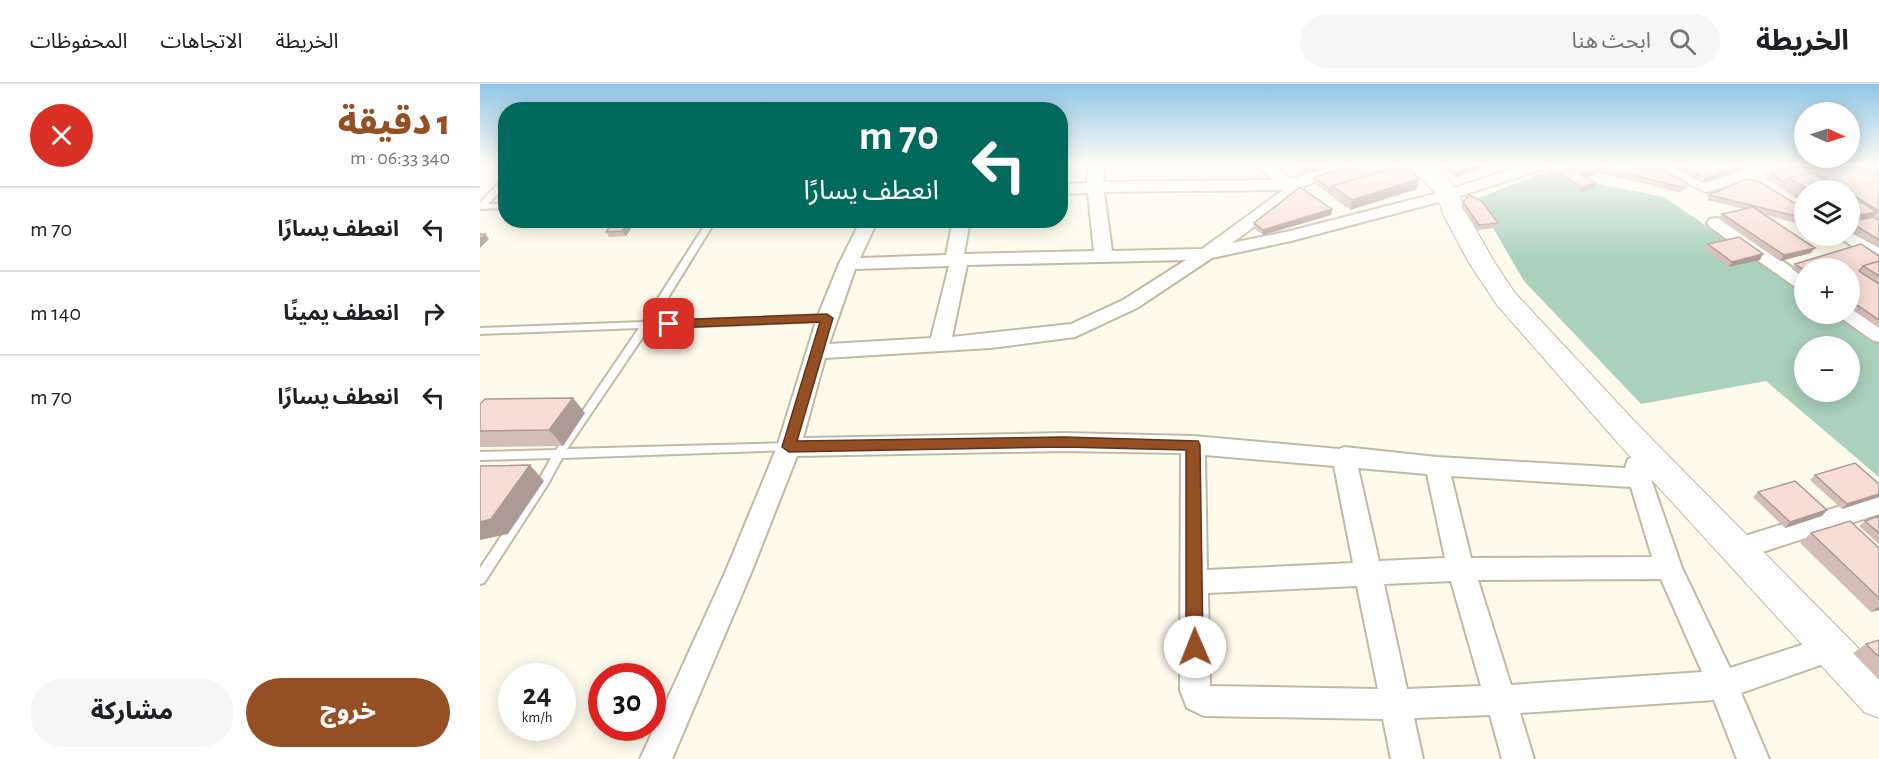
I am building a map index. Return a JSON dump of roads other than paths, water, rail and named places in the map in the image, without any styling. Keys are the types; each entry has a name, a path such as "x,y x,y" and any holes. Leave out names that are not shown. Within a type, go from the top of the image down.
{"main road":[{"path":"1449,196 1456,216 1476,253 1506,299 1629,435 1879,698"}],"street":[{"path":"1096,196 1104,257"},
{"path":"818,352 990,341 1075,330 1130,304 1206,254 1280,196"},
{"path":"1309,196 1313,199"},
{"path":"848,264 1206,254 1442,196"},
{"path":"1331,210 1349,221"},
{"path":"1716,223 1794,277"},
{"path":"656,759 738,573 789,447 827,318 848,264 866,228"},
{"path":"959,260 954,254 960,228"},
{"path":"1860,244 1879,256"},
{"path":"940,344 959,260"},
{"path":"1860,322 1879,335"},
{"path":"1629,435 1640,478 1669,568 1723,685 1753,759"},
{"path":"789,447 1064,442 1193,445 1344,456 1437,466 1640,478"},
{"path":"1193,445 1195,690 1198,698 1212,701 1395,704 1501,700 1723,685 1833,648"},
{"path":"1344,456 1407,759"},
{"path":"1437,466 1461,569 1518,759"},
{"path":"1738,549 1879,504"},
{"path":"1839,516 1863,538"},
{"path":"1194,582 1461,569 1669,568"}],"lane":[{"path":"480,207 498,206"},
{"path":"480,579 544,481 558,454 646,325 707,228"},
{"path":"480,331 827,318"},
{"path":"480,456 789,447"}]}
